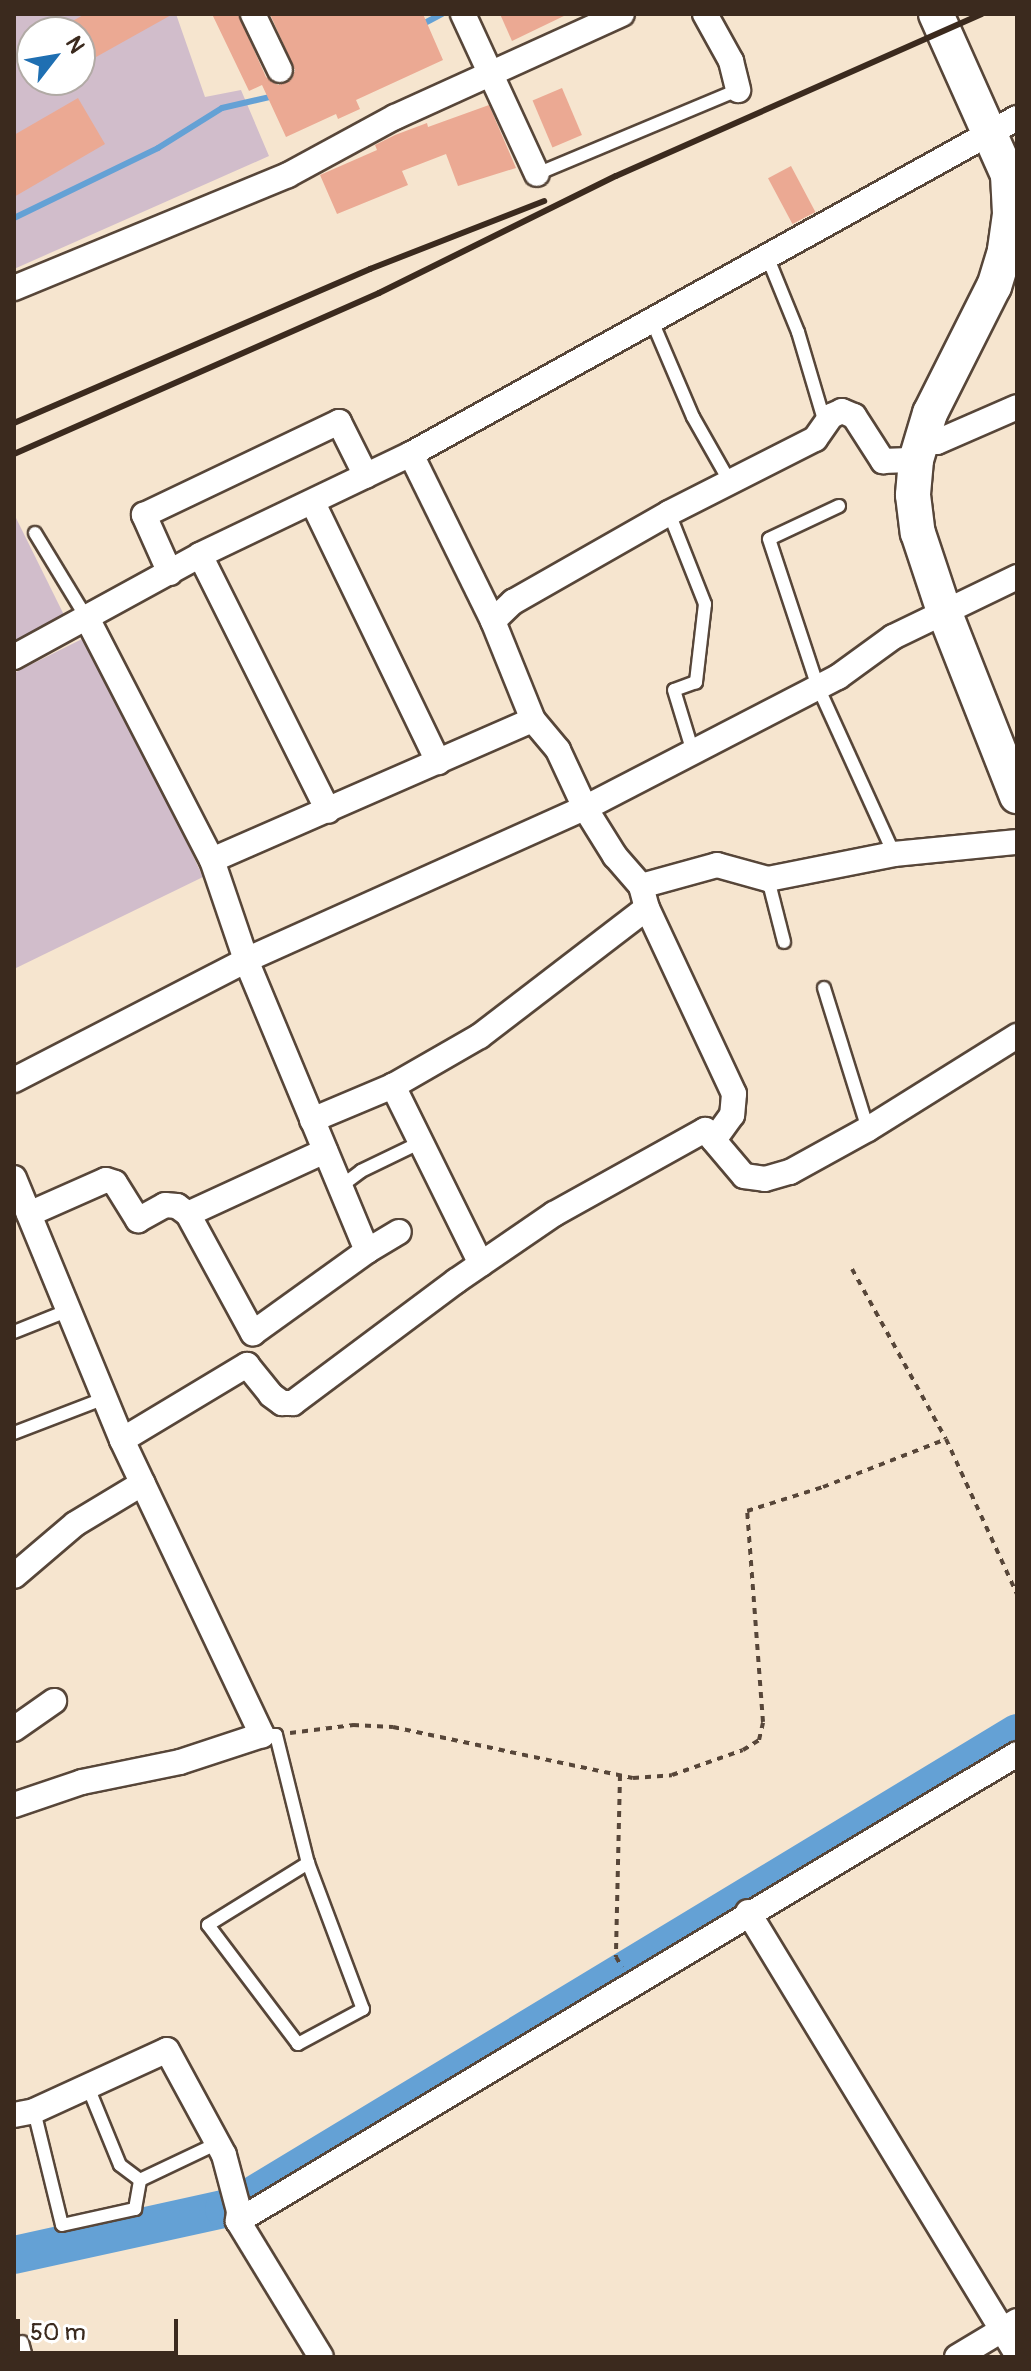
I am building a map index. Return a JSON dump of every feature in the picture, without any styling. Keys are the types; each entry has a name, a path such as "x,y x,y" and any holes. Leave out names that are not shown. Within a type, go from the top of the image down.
{"street":[{"path":"253,14 280,70"},
{"path":"463,14 537,174"},
{"path":"705,14 731,61 738,90"},
{"path":"936,14 1004,125 1010,214 1005,251 994,286 945,380 919,450 913,495 918,533 944,611 1017,796"},
{"path":"14,288 288,175 395,117 615,15"},
{"path":"14,657 88,620 200,555 411,454 1004,125"},
{"path":"493,621 513,602 669,513 815,439 831,416 842,411 854,416 883,461 919,450 1017,407"},
{"path":"170,573 144,515 339,422 366,476"},
{"path":"411,454 493,621 533,720 558,750 585,808 644,897 734,1094 732,1115 714,1140"},
{"path":"313,503 438,762"},
{"path":"200,555 328,811"},
{"path":"14,1080 246,960 585,808 818,687 893,637 1017,577"},
{"path":"88,620 212,860 246,960 367,1251"},
{"path":"212,860 533,720"},
{"path":"312,1120 393,1086 480,1036 644,897 717,865 768,879 894,854 1017,842"},
{"path":"122,1440 247,1365 271,1395 282,1403 293,1403 554,1214 705,1130 744,1176 765,1179 790,1172 868,1129 1017,1036"},
{"path":"393,1086 481,1264"},
{"path":"188,1214 325,1151"},
{"path":"14,1178 122,1440 269,1735 180,1762 82,1782 15,1802"},
{"path":"29,1214 106,1180 115,1183 138,1220 165,1205 177,1206 188,1214 253,1333 367,1251 399,1232"},
{"path":"14,1576 75,1524 143,1483"},
{"path":"14,1729 54,1701"},
{"path":"237,2209 1017,1754"},
{"path":"748,1912 1010,2325 1017,2354"},
{"path":"24,2113 167,2050 218,2143 237,2209 321,2357"},
{"path":"957,2357 1010,2325"}],"lane":[{"path":"537,174 738,90"},
{"path":"767,256 798,332 825,425"},
{"path":"652,321 693,417 730,482"},
{"path":"839,506 769,539 818,687 894,854"},
{"path":"669,513 705,604 696,682 674,690 693,752"},
{"path":"35,533 88,620"},
{"path":"768,879 784,942"},
{"path":"824,988 868,1129"},
{"path":"340,1187 361,1171 421,1142"},
{"path":"14,1332 69,1310"},
{"path":"14,1433 105,1398"},
{"path":"269,1735 308,1863 363,2009 298,2044 208,1925 308,1863"},
{"path":"88,2087 120,2165 140,2180"},
{"path":"24,2113 62,2225 135,2209 140,2180"},
{"path":"140,2180 218,2143"},
{"path":"22,2342 26,2357"}],"path":[{"path":"852,1269 946,1439 1017,1594"},
{"path":"269,1735 353,1725 393,1727 633,1778 672,1775 743,1750 759,1740 763,1722 747,1511 823,1487 946,1439"},
{"path":"619,1961 620,1775"}],"shaded area":[{"path":"14,14 176,14 205,97 241,90 269,156 14,269"},
{"path":"14,514 65,617 14,644"},
{"path":"90,635 203,877 14,969 14,673"}],"building":[{"path":"173,14 96,57 96,16 81,16"},
{"path":"212,14 238,14 266,77 278,85 292,79 295,70 270,14 423,14 443,60 356,100 360,109 338,119 336,114 286,137 262,85 249,91"},
{"path":"500,14 568,14 512,41"},
{"path":"562,88 582,135 552,147 533,101"},
{"path":"78,98 105,144 14,197 14,135"},
{"path":"489,105 516,168 458,186 446,154 402,171 408,185 337,214 320,175 377,150 375,145 395,135 427,123 428,127"},
{"path":"791,166 815,212 792,224 768,178"}],"waterway":[{"path":"421,25 442,14"},
{"path":"14,218 158,148 222,108 274,96"},
{"path":"14,2255 224,2209 247,2199 1017,1733"}],"railway":[{"path":"14,454 379,293 616,176 982,14"},
{"path":"14,423 370,269 544,201"}]}
